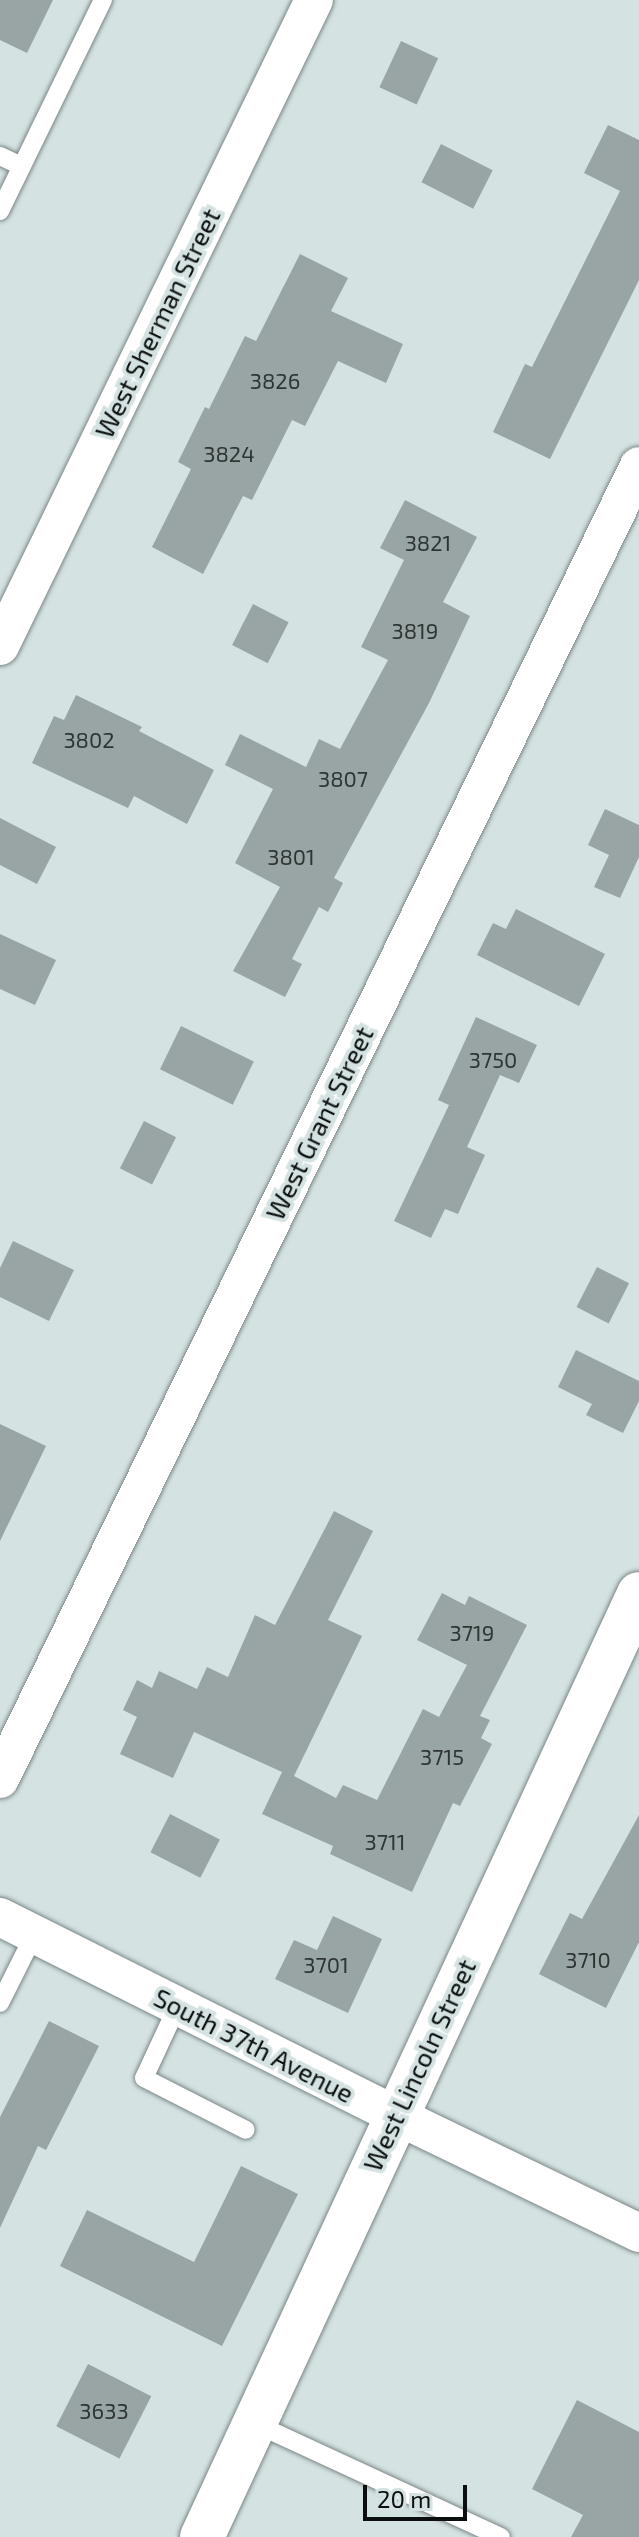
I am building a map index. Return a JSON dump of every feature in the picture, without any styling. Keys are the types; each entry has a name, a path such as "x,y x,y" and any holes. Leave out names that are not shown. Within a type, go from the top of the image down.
{"street":[{"name":"West Sherman Street","path":"0,646 314,0"},
{"name":"West Grant Street","path":"0,1779 639,466"},
{"name":"West Lincoln Street","path":"202,2537 639,1594"},
{"name":"South 37th Avenue","path":"0,1917 639,2233"}],"lane":[{"path":"0,211 103,0"},
{"path":"0,156 21,166"},
{"path":"0,2003 34,1935"},
{"path":"177,2007 144,2078 246,2130"},
{"path":"254,2423 501,2537"}],"building":[{"path":"0,0 53,0 27,53 0,40"},
{"path":"401,41 438,58 417,105 379,87"},
{"path":"608,125 639,140 639,280 550,459 493,432 525,364 532,367 620,191 584,173"},
{"path":"441,144 493,170 473,209 421,182"},
{"path":"300,254 348,278 331,311 403,344 386,383 338,361 305,426 292,420 252,500 243,496 203,574 152,547 191,469 178,462 205,407 209,409 245,336 256,341"},
{"path":"405,500 477,537 443,602 470,616 429,703 334,878 343,883 328,912 319,907 292,959 302,964 285,997 233,971 280,887 235,863 273,789 225,765 240,734 306,767 319,739 340,749 388,660 361,647 404,560 380,548"},
{"path":"253,604 289,622 268,663 232,645"},
{"path":"76,695 142,727 139,731 214,770 187,824 134,796 128,808 32,763 54,716 64,720"},
{"path":"605,809 639,825 639,857 620,898 594,887 609,855 588,845"},
{"path":"0,818 56,847 37,884 0,865"},
{"path":"516,909 605,954 579,1006 477,955 493,923 506,929"},
{"path":"0,934 56,960 35,1005 0,989"},
{"path":"476,1017 537,1045 519,1083 500,1075 467,1147 485,1155 458,1214 445,1209 431,1238 394,1221 449,1105 438,1100"},
{"path":"181,1026 254,1062 233,1105 160,1069"},
{"path":"144,1121 176,1137 152,1185 120,1168"},
{"path":"13,1241 74,1270 49,1321 0,1297 0,1268"},
{"path":"597,1267 629,1283 609,1323 577,1307"},
{"path":"576,1350 639,1381 639,1401 623,1433 586,1415 592,1404 558,1387"},
{"path":"0,1424 46,1446 0,1541"},
{"path":"334,1511 373,1531 328,1620 362,1636 294,1776 336,1798 343,1785 377,1800 423,1709 439,1717 467,1665 417,1640 442,1593 465,1605 469,1596 527,1625 480,1716 490,1720 481,1738 492,1744 460,1806 453,1803 412,1892 330,1854 333,1846 262,1814 282,1772 194,1732 173,1778 120,1754 137,1717 123,1710 137,1680 152,1688 159,1671 197,1689 207,1667 228,1677 255,1615 275,1625"},
{"path":"170,1814 220,1839 200,1878 150,1852"},
{"path":"639,1815 639,1942 606,2008 539,1974 570,1913 582,1919"},
{"path":"333,1916 382,1939 348,2013 275,1979 294,1940 317,1950"},
{"path":"49,2021 99,2046 46,2150 38,2146 0,2228 0,2117"},
{"path":"241,2166 298,2194 222,2346 60,2266 87,2210 194,2262"},
{"path":"88,2364 151,2396 119,2459 56,2426"},
{"path":"577,2400 639,2432 639,2537 571,2537 583,2515 532,2489"}]}
